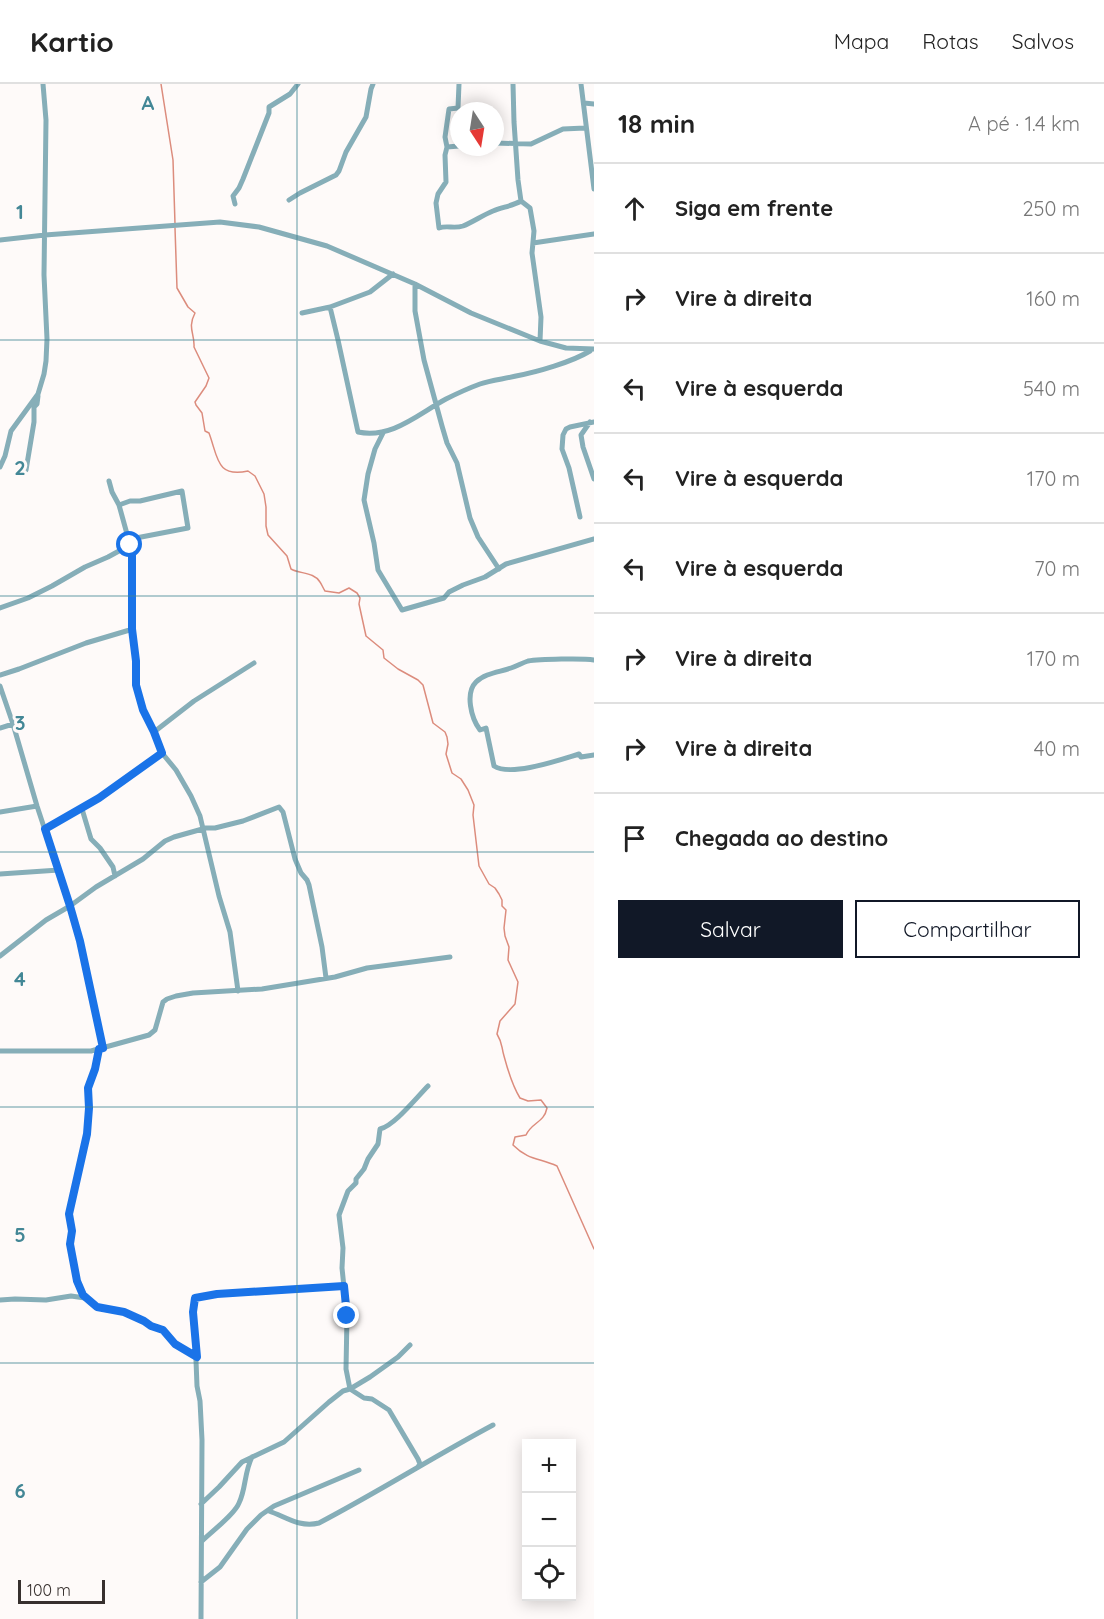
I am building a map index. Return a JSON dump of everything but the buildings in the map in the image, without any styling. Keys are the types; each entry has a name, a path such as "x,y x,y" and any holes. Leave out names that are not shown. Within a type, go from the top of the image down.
{"street":[{"path":"26,470 35,414 34,407 44,374 47,350 44,275 46,120 43,84"},
{"path":"235,204 233,196 239,189 269,113 269,107 290,94 298,84"},
{"path":"289,200 336,175 339,171 346,152 366,117 370,89 373,84"},
{"path":"459,84 458,108 449,109 445,137 446,182 438,194 436,203 439,228 464,226 496,209 521,201"},
{"path":"513,84 518,180 521,201 530,208 534,231 532,253 541,317 540,341"},
{"path":"581,84 594,189"},
{"path":"584,103 594,104"},
{"path":"504,143 531,144 563,129 585,128"},
{"path":"0,240 220,222 259,226 327,246 415,284 471,314 540,341 566,348 593,350"},
{"path":"534,231 544,241"},
{"path":"532,243 594,234"},
{"path":"302,313 330,307 370,292 393,274"},
{"path":"415,284 415,311 424,360 447,443 457,463 470,518 478,537 499,569"},
{"path":"330,307 358,432 383,433 481,384 543,369 593,350"},
{"path":"0,467 11,432 38,394"},
{"path":"592,422 582,433 582,440 594,479"},
{"path":"580,517 569,468 562,449 563,435 570,427 592,422"},
{"path":"383,433 375,449 364,500 378,570 402,610 444,598 449,592 485,577 506,564 594,539"},
{"path":"109,481 119,505 132,552 132,629 136,685 143,710 162,753 176,770 197,808 230,932 238,991"},
{"path":"0,608 28,598 145,536 188,528 182,491 119,505"},
{"path":"0,675 86,643 132,629"},
{"path":"594,660 528,661 477,680 472,687 471,695 475,724 480,730 486,728 494,766 500,770 509,771 537,766 579,754 581,757 594,755"},
{"path":"154,732 194,701 254,663"},
{"path":"0,687 80,941 101,1049 88,1088 87,1134 69,1214 72,1231 70,1244 75,1273 85,1298 97,1307 124,1312 163,1330 175,1344 197,1357"},
{"path":"0,728 13,724"},
{"path":"45,829 82,808 162,753"},
{"path":"0,812 37,806"},
{"path":"0,956 46,920 143,859 165,841 204,829 227,825 279,807 283,812 298,866 309,885 326,978"},
{"path":"82,808 91,839 113,867 115,876"},
{"path":"0,874 59,870"},
{"path":"0,1051 91,1051 101,1049 149,1035 155,1030 163,1002 167,999 193,993 262,989 367,968 450,957"},
{"path":"418,1467 420,1464 418,1459 389,1410 350,1389 346,1369 347,1316 342,1268 343,1248 338,1221 348,1191 356,1183 356,1179 378,1144 380,1130 387,1128 428,1086"},
{"path":"201,1619 201,1421 193,1312 195,1298 217,1294 344,1286"},
{"path":"0,1300 46,1300 71,1296 85,1298"},
{"path":"201,1504 242,1462 284,1442 328,1402 370,1377 398,1357 410,1345"},
{"path":"269,1511 296,1522 313,1525 319,1523 493,1425"},
{"path":"202,1541 237,1507 246,1471 253,1456"},
{"path":"201,1582 220,1568 252,1523 274,1506 359,1470"}],"waterway":[{"path":"161,84 173,160 175,224"},
{"path":"175,228 177,288 188,307 195,313 191,327 194,347 209,378 195,402 202,413 205,431 209,433 220,464 230,471 248,471 255,476 264,494 268,535 287,556 291,569 314,576 325,591 339,593 349,588 357,593 360,598 359,604 366,636 383,650 384,658 423,685 433,723 445,732 448,744 446,754 452,773 461,779 474,805 473,815 479,866 489,884 499,894 502,906 506,910 504,928 509,947 508,960 518,982 515,1004 500,1021 497,1034 510,1078 520,1098 528,1101 541,1100 547,1108 543,1117 531,1127 526,1135 515,1137 513,1145 529,1156 557,1166 594,1249"}],"route":[{"path":"130,545 136,685 143,710 162,753 99,798 45,829 80,941 103,1048 97,1053 95,1069 88,1088 87,1134 69,1214 72,1226 70,1244 77,1281 85,1298 97,1307 124,1312 163,1330 175,1344 197,1357 193,1312 195,1298 202,1296 344,1286 347,1316"}]}
